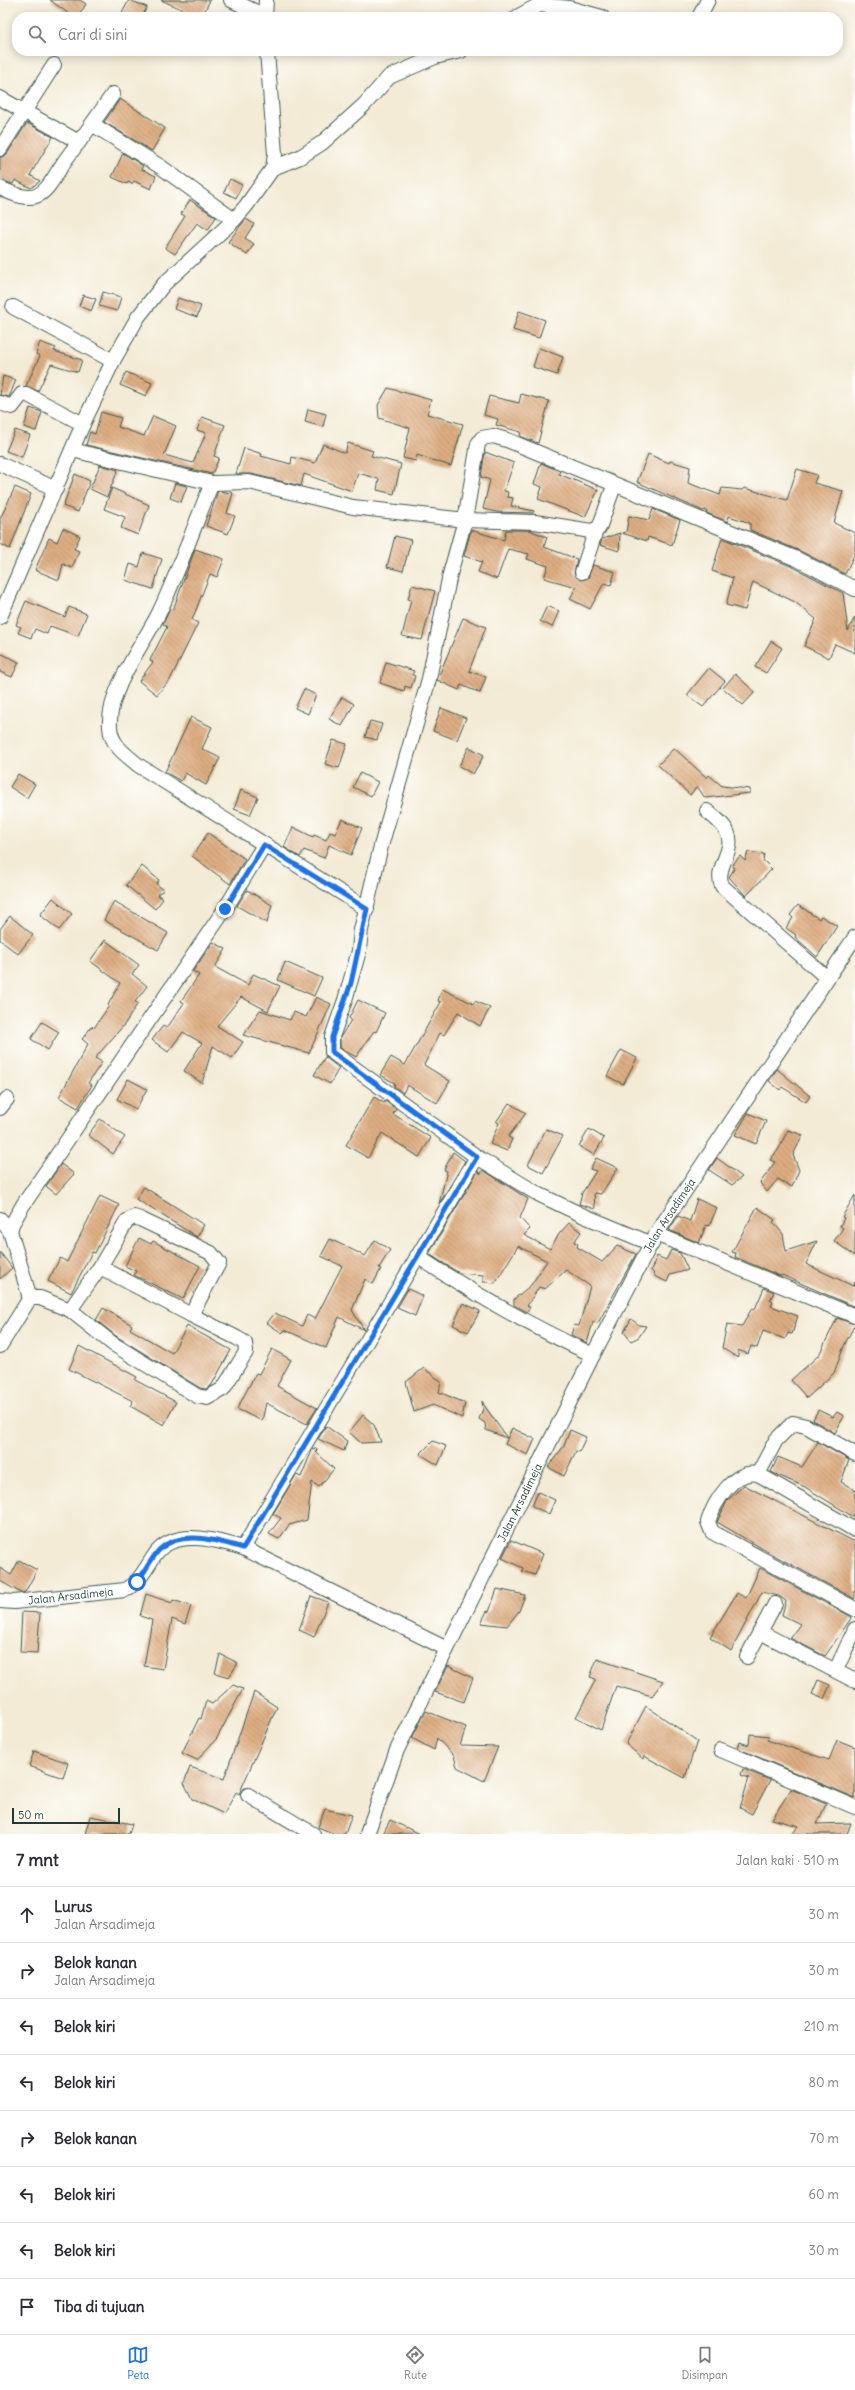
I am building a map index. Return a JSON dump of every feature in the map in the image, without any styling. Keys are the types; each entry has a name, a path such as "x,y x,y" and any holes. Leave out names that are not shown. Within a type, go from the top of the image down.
{"street":[{"path":"231,0 255,12"},
{"path":"265,12 266,0"},
{"path":"702,12 708,0"},
{"path":"527,12 539,6 569,8 584,12"},
{"path":"0,617 56,489 82,424 113,361 138,317 164,284 234,220 273,168 275,154 270,118 267,56"},
{"path":"273,168 300,157 322,143 364,105 389,77 439,56"},
{"path":"0,149 54,65"},
{"path":"0,188 16,196 42,194 48,190 79,142 113,94"},
{"path":"0,98 79,142"},
{"path":"92,124 161,166 234,220"},
{"path":"13,307 113,361"},
{"path":"0,403 12,407 22,394 26,394 82,424"},
{"path":"855,589 797,559 614,486 507,440 496,436 487,436 482,438 476,450 465,520 450,574 429,679 383,839 351,983 332,1037 332,1052 477,1157 538,1194 582,1215 654,1239 855,1316"},
{"path":"72,450 212,483 248,482 353,507 465,520 535,522 596,530"},
{"path":"0,464 56,489"},
{"path":"212,483 159,612 117,691 111,709 110,728 114,743 138,765 367,909"},
{"path":"582,572 596,530 603,521 614,486"},
{"path":"707,811 728,834 730,841 719,879 722,886 827,978"},
{"path":"10,1231 23,1205 225,909 264,845"},
{"name":"Jalan Arsadimeja","path":"0,1601 14,1602 125,1590 137,1582 160,1549 176,1541 197,1538 214,1539 243,1548 447,1649 593,1355 654,1239 855,937"},
{"path":"243,1548 477,1157"},
{"path":"70,1310 100,1267 127,1221 134,1218 211,1253 219,1263 191,1315"},
{"path":"0,1219 10,1231 30,1298 0,1346"},
{"path":"417,1256 475,1295 517,1319 593,1355"},
{"path":"30,1298 40,1298 70,1310 112,1344 197,1396 207,1398 223,1389 246,1352 244,1343 100,1267"},
{"path":"758,1474 776,1440 793,1423 806,1426 855,1454"},
{"path":"855,1530 758,1474 742,1474 725,1491 708,1520 710,1530 855,1609"},
{"path":"747,1657 775,1604"},
{"path":"836,1670 855,1629"},
{"path":"760,1632 855,1681"},
{"path":"367,1834 397,1750 447,1649"},
{"path":"721,1750 855,1807"},
{"path":"248,1795 313,1834"}],"building":[{"path":"50,0 80,0 86,4 81,12 66,12"},
{"path":"129,0 147,7 144,12 123,12"},
{"path":"161,0 210,0 204,12 188,12"},
{"path":"120,99 165,128 152,151 104,122"},
{"path":"27,123 53,137 30,175 40,181 31,188 15,180 13,184 0,180 0,158 7,154"},
{"path":"123,153 143,166 141,169 156,176 151,189 134,181 132,184 128,182 127,184 112,177"},
{"path":"230,179 242,185 236,198 224,192"},
{"path":"190,200 216,217 208,230 197,223 175,254 165,248 185,216 181,214"},
{"path":"246,219 254,224 245,238 254,244 247,255 228,242"},
{"path":"103,292 121,297 117,311 99,306"},
{"path":"83,295 96,299 91,311 79,306"},
{"path":"178,298 201,306 197,317 174,309"},
{"path":"519,311 545,320 539,338 513,330"},
{"path":"40,342 56,348 54,351 82,360 78,372 51,364 38,391 26,386 40,356 36,354"},
{"path":"539,348 563,357 557,375 533,367"},
{"path":"126,372 152,383 146,396 120,385"},
{"path":"3,376 16,380 9,397 0,395"},
{"path":"388,388 431,400 427,414 463,424 451,466 417,455 416,461 403,458 410,428 379,418 378,405"},
{"path":"521,394 549,401 538,443 520,436 521,432 496,425 498,419 484,415 489,396 519,403"},
{"path":"30,408 42,412 36,431 24,427"},
{"path":"308,409 326,414 323,427 305,422"},
{"path":"101,412 121,418 118,427 144,436 153,416 176,426 164,455 193,463 206,433 197,430 202,417 225,425 214,456 219,458 212,474 86,445 90,432 95,434"},
{"path":"15,430 30,435 22,457 6,451"},
{"path":"348,443 373,451 371,456 401,464 394,494 377,490 379,479 358,473 352,491 304,474 301,486 251,474 236,474 244,448 262,454 261,456 291,464 292,457 315,463 323,444 345,453"},
{"path":"485,452 514,463 504,491 508,492 507,497 513,498 511,506 534,511 533,513 497,512 483,509 490,480 481,477"},
{"path":"648,454 669,463 670,461 690,467 688,483 720,495 722,488 742,490 744,488 787,500 797,469 817,475 814,483 843,491 834,523 855,533 855,553 845,574 800,551 750,530 750,523 729,516 728,522 707,513 706,510 703,511 637,482"},
{"path":"541,463 560,471 559,474 598,490 585,517 538,499 542,487 534,484"},
{"path":"100,465 118,470 107,497 90,489"},
{"path":"75,474 90,481 78,512 63,506"},
{"path":"175,483 187,486 181,502 170,498"},
{"path":"15,487 31,494 10,549 0,544 0,519"},
{"path":"112,488 149,505 138,535 121,528 125,517 104,509"},
{"path":"218,491 233,493 227,513 235,516 228,534 206,526"},
{"path":"653,509 680,520 672,545 648,537 647,541 622,533 626,532 629,516 649,520"},
{"path":"63,528 80,536 74,549 79,551 72,568 63,564 59,580 35,570 49,538 57,542"},
{"path":"471,530 504,540 506,530 529,530 547,537 544,547 577,559 574,573 580,580 588,578 593,565 615,572 611,585 604,583 590,609 570,599 576,587 544,578 548,566 527,559 529,554 508,549 497,579 478,572 482,562 464,556"},
{"path":"620,533 619,551 600,545 602,539"},
{"path":"395,536 411,540 403,571 387,567"},
{"path":"722,538 793,567 843,593 848,631 855,617 855,653 835,644 829,658 804,646 816,619 795,602 753,582 745,610 726,605 733,578 712,571"},
{"path":"195,549 224,559 217,577 210,574 192,620 198,623 170,680 157,695 139,681 153,662 150,660 167,627 163,624 170,609 173,610"},
{"path":"143,553 162,559 153,589 125,580 130,564 139,567"},
{"path":"412,585 435,591 422,640 402,636 411,600 408,599"},
{"path":"26,601 65,617 69,607 87,614 78,636 50,626 47,634 35,629 31,638 18,633 21,627 16,625"},
{"path":"547,606 559,611 552,627 540,621"},
{"path":"463,618 486,627 469,671 486,677 480,693 461,685 459,690 437,680"},
{"path":"771,641 782,648 766,673 755,667"},
{"path":"0,653 19,662 12,677 0,672"},
{"path":"386,662 414,671 412,675 415,676 411,688 405,686 404,691 380,683"},
{"path":"709,668 725,681 703,707 687,695"},
{"path":"735,674 755,692 743,705 723,688"},
{"path":"304,689 316,695 308,714 295,708"},
{"path":"342,697 354,704 342,726 329,719"},
{"path":"441,708 466,718 457,740 433,731"},
{"path":"191,717 212,727 202,749 220,758 206,785 185,773 181,781 165,772"},
{"path":"370,721 382,724 377,740 365,737"},
{"path":"333,740 347,744 339,768 325,764"},
{"path":"469,747 484,755 473,774 459,766"},
{"path":"674,748 707,778 709,775 722,786 750,789 750,793 705,798 697,786 690,795 658,765"},
{"path":"360,773 378,782 371,796 353,787"},
{"path":"18,774 35,784 27,798 10,787"},
{"path":"241,790 258,797 250,815 234,809"},
{"path":"342,819 362,828 351,855 329,845 324,858 304,850 300,857 284,847 293,827 313,837 314,835 326,840 330,832 335,834"},
{"path":"208,833 245,859 230,884 192,856"},
{"path":"748,852 764,854 763,860 772,869 746,896 729,877 734,869 733,864 740,856 745,861"},
{"path":"142,866 159,880 156,884 164,890 157,894 163,899 155,909 126,885"},
{"path":"247,890 272,905 267,923 237,906"},
{"path":"53,898 72,914 59,930 40,915"},
{"path":"114,901 168,933 158,950 104,920"},
{"path":"798,905 819,919 821,916 837,926 817,957 795,937 796,935 786,928 793,918 790,915"},
{"path":"10,916 33,935 18,954 0,940 0,929"},
{"path":"105,940 139,965 132,974 147,986 135,1002 138,1003 124,1025 95,1058 102,1062 88,1083 92,1085 78,1108 59,1097 88,1044 82,1039 92,1026 94,1028 109,1006 108,1005 120,983 90,961"},
{"path":"213,942 226,949 215,967 248,985 253,974 280,986 268,1011 241,997 217,1026 243,1042 232,1058 213,1046 202,1083 184,1071 202,1043 183,1032 168,1052 152,1040 163,1026 167,1028 184,1003 181,1001 199,975 193,971"},
{"path":"285,962 322,978 314,996 278,980"},
{"path":"442,989 474,1004 475,1001 490,1008 480,1026 458,1012 444,1035 440,1033 424,1065 450,1081 437,1103 407,1085 403,1093 394,1086 395,1083 380,1075 391,1057 405,1065 441,1002 438,1001"},
{"path":"316,997 331,1004 309,1053 243,1035 260,1010 290,1020 294,1012 306,1017"},
{"path":"358,1000 385,1013 376,1032 374,1031 356,1057 340,1048 340,1038 351,1020 349,1018"},
{"path":"42,1022 59,1032 48,1050 31,1039"},
{"path":"621,1050 637,1058 623,1084 607,1076"},
{"path":"325,1057 339,1068 330,1084 314,1075"},
{"path":"777,1069 810,1096 806,1102 782,1087 780,1090 769,1081"},
{"path":"128,1079 147,1089 136,1109 117,1099"},
{"path":"374,1097 384,1103 385,1101 396,1109 393,1114 431,1138 419,1157 382,1133 368,1158 346,1145"},
{"path":"509,1103 526,1113 508,1137 512,1139 507,1151 490,1144 499,1123 496,1122"},
{"path":"748,1113 766,1121 756,1144 735,1135"},
{"path":"100,1119 125,1137 113,1154 88,1135"},
{"path":"546,1129 563,1136 543,1173 528,1165"},
{"path":"589,1129 604,1138 594,1155 579,1146"},
{"path":"788,1130 803,1135 793,1155 799,1170 792,1187 778,1179 767,1192 760,1183 775,1162 770,1160 778,1150"},
{"path":"453,1152 465,1161 439,1204 447,1171 444,1170"},
{"path":"596,1158 618,1168 601,1194 594,1193 595,1209 579,1204 582,1193 596,1171 590,1169"},
{"path":"717,1158 742,1177 732,1185 709,1170"},
{"path":"61,1164 74,1174 56,1194 46,1186"},
{"path":"483,1170 528,1199 520,1218 530,1229 524,1235 550,1249 559,1234 569,1223 581,1232 574,1242 578,1244 577,1247 602,1262 617,1246 636,1254 598,1323 593,1322 587,1343 571,1335 574,1325 579,1326 590,1286 566,1270 545,1289 539,1287 527,1306 530,1307 527,1312 514,1305 514,1299 531,1285 547,1261 518,1246 495,1283 483,1282 483,1275 459,1273 429,1254 478,1171 481,1174"},
{"path":"144,1187 204,1225 197,1237 136,1199"},
{"path":"855,1195 855,1256 834,1241 843,1228 840,1226 844,1218 842,1217"},
{"path":"100,1196 119,1205 95,1253 92,1252 71,1293 48,1281 60,1258 67,1262"},
{"path":"697,1199 717,1208 709,1226 706,1225 699,1243 669,1230 678,1216 690,1221"},
{"path":"757,1207 775,1220 773,1222 783,1234 786,1251 817,1241 806,1264 853,1286 855,1282 855,1307 782,1275 780,1276 735,1257 736,1253 732,1252"},
{"path":"139,1238 151,1244 153,1241 200,1266 183,1299 134,1275 136,1271 125,1266"},
{"path":"330,1239 365,1256 375,1240 390,1250 379,1268 381,1269 373,1284 365,1279 352,1310 364,1330 339,1317 326,1348 285,1330 282,1333 267,1323 275,1313 302,1326 307,1315 315,1319 342,1266 321,1256"},
{"path":"671,1250 680,1253 688,1270 670,1275 667,1282 656,1277 651,1270 657,1256 666,1260"},
{"path":"0,1252 12,1268 0,1279"},
{"path":"764,1288 774,1292 770,1300 773,1302 771,1306 798,1316 792,1334 788,1333 785,1339 763,1331 757,1348 751,1346 748,1354 738,1350 738,1358 722,1348 727,1324 742,1326 752,1308 755,1309"},
{"path":"408,1289 423,1296 415,1316 397,1308"},
{"path":"463,1303 480,1311 468,1332 453,1325"},
{"path":"103,1308 132,1325 130,1329 172,1353 187,1326 231,1350 211,1386 206,1389 200,1388 116,1336 96,1320"},
{"path":"837,1318 855,1324 844,1346 834,1373 807,1398 791,1380 819,1355"},
{"path":"631,1319 639,1325 646,1326 639,1337 631,1341 624,1332"},
{"path":"79,1346 137,1377 135,1380 176,1402 164,1425 130,1406 133,1401 69,1369"},
{"path":"272,1349 291,1360 277,1386 317,1408 307,1424 266,1403 262,1421 237,1409 256,1373 259,1374"},
{"path":"424,1368 441,1382 439,1392 465,1403 462,1418 433,1405 414,1412 406,1382"},
{"path":"482,1401 507,1438 486,1430 485,1423 479,1419 483,1409"},
{"path":"818,1410 833,1417 837,1412 844,1416 835,1433 813,1420"},
{"path":"363,1415 374,1425 381,1442 361,1443 349,1432"},
{"path":"326,1426 347,1441 344,1451 318,1439"},
{"path":"512,1428 535,1439 528,1455 505,1444"},
{"path":"570,1430 586,1437 579,1452 576,1451 564,1476 548,1467 564,1446"},
{"path":"433,1441 446,1446 438,1465 420,1454"},
{"path":"818,1442 849,1460 841,1482 855,1490 855,1518 805,1487 771,1472 778,1457 802,1467"},
{"path":"313,1448 317,1449 316,1452 334,1469 319,1487 312,1482 307,1520 289,1525 279,1539 269,1534 281,1518 273,1514 296,1475 301,1477"},
{"path":"744,1485 855,1542 855,1599 768,1552 717,1522 727,1501"},
{"path":"538,1492 555,1500 549,1514 532,1506"},
{"path":"511,1540 543,1554 535,1575 522,1571 523,1568 502,1558"},
{"path":"19,1560 37,1570 25,1592 21,1593 0,1581 0,1568 11,1575"},
{"path":"760,1568 852,1617 825,1656 790,1638 800,1624 782,1615 786,1601 779,1596 762,1592 731,1651 710,1637 737,1593 746,1598"},
{"path":"497,1589 525,1595 519,1611 507,1626 481,1623 487,1611 489,1612"},
{"path":"146,1594 172,1603 173,1600 191,1606 185,1624 172,1619 163,1669 144,1666 152,1620 140,1616"},
{"path":"311,1596 328,1602 314,1637 299,1630"},
{"path":"22,1612 40,1613 37,1653 20,1652"},
{"path":"220,1654 238,1663 229,1677 215,1673"},
{"path":"597,1659 663,1681 652,1696 616,1686 601,1730 576,1717 596,1679 590,1677"},
{"path":"448,1666 473,1678 464,1702 435,1692"},
{"path":"818,1680 830,1685 824,1699 812,1694"},
{"path":"233,1685 243,1689 217,1738 197,1760 182,1753 199,1718 201,1719 206,1701 212,1704"},
{"path":"254,1692 277,1707 239,1794 236,1792 224,1814 192,1799 184,1783 190,1767 224,1779"},
{"path":"646,1706 697,1741 685,1778 644,1756 643,1759 626,1744"},
{"path":"426,1711 466,1727 460,1746 498,1747 484,1781 457,1767 454,1756 437,1738 434,1750 412,1738"},
{"path":"750,1734 769,1736 767,1740 829,1760 837,1740 855,1747 855,1798 737,1748 739,1742 749,1745"},
{"path":"34,1751 68,1763 63,1778 29,1766"},
{"path":"743,1769 770,1780 752,1814 740,1808 749,1778 741,1775"},
{"path":"791,1789 826,1804 817,1824 851,1823 847,1834 792,1834 799,1826 772,1819"},
{"path":"325,1809 352,1815 345,1834 335,1834 318,1827"},
{"path":"90,1816 132,1824 129,1834 85,1834"},
{"path":"390,1820 420,1834 383,1834"}],"route":[{"path":"137,1582 147,1570 160,1549 167,1544 176,1541 197,1538 214,1539 243,1548 278,1486 477,1157 342,1061 332,1052 332,1037 351,983 353,969 359,951 361,930 367,909 264,845 225,909"}]}
